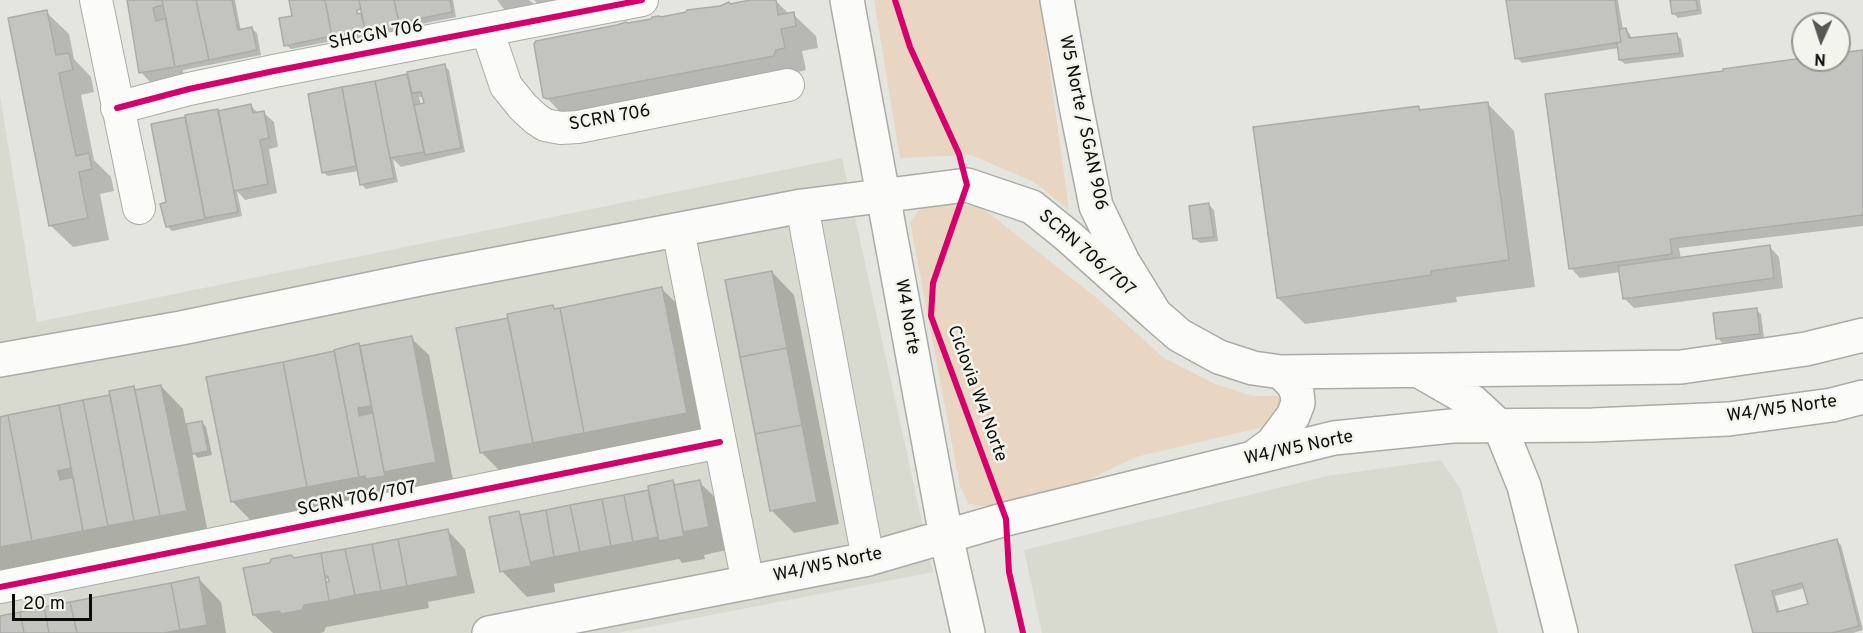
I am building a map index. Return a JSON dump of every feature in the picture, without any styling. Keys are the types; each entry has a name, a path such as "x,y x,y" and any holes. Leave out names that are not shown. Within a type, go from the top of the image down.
{"main road":[{"name":"W4 Norte","path":"847,0 946,536 968,633"},
{"name":"W5 Norte / SGAN 906","path":"1057,0 1096,206 1123,262 1155,314 1179,335 1220,357 1253,368 1281,372 1419,370"},
{"name":"SCRN 706/707","path":"0,360 181,328 802,206 967,185 1032,207 1155,314"},
{"path":"1419,370 1680,366 1806,349 1863,335"},
{"path":"1419,370 1473,402 1500,427 1524,486 1561,633"},
{"path":"1252,458 1272,444 1293,416 1298,403 1298,393 1281,372"},
{"name":"W4/W5 Norte","path":"748,583 868,559 1006,519 1334,438 1452,426 1500,427 1729,419 1832,405 1863,397"},
{"path":"489,633 748,583"}],"street":[{"path":"96,0 139,208"},
{"name":"SHCGN 706","path":"117,108 189,89 642,0"},
{"name":"SCRN 706","path":"487,30 506,86 536,120 545,125 561,128 578,127 788,85"},
{"path":"802,206 868,559"},
{"path":"678,230 748,583"},
{"name":"SCRN 706/707","path":"0,587 720,442"}],"shaded area":[{"path":"874,0 1040,0 1069,210 1034,182 971,155 900,158"},
{"path":"0,96 37,322 842,158 933,572 618,633 0,633"},
{"path":"945,202 981,207 1098,299 1164,358 1215,384 1253,396 1291,396 1280,423 1136,457 1071,488 988,507 969,504 960,486 910,222 921,208"},
{"path":"1441,460 1461,490 1498,633 1042,633 1024,550 1327,476"}],"building":[{"path":"127,0 162,0 163,5 153,8 156,21 166,18 175,67 139,73"},
{"path":"162,0 196,0 209,60 175,67"},
{"path":"196,0 232,0 238,30 252,27 257,50 209,60"},
{"path":"289,0 325,0 332,36 284,46 279,18 292,16"},
{"path":"325,0 359,0 361,9 357,10 357,14 361,13 365,30 332,36"},
{"path":"359,0 394,0 399,23 365,30"},
{"path":"394,0 450,0 452,12 399,23"},
{"path":"750,0 776,0 778,15 794,12 796,26 781,29 785,48 776,50 774,56 547,99 543,97 534,44 536,41 687,10"},
{"path":"1506,0 1615,0 1621,42 1515,59"},
{"path":"1670,0 1696,0 1698,10 1672,14"},
{"path":"47,10 56,55 69,53 73,70 59,73 76,156 89,153 92,169 79,172 88,218 49,226 8,18"},
{"path":"1626,28 1629,38 1677,33 1680,53 1619,60 1617,43 1621,42 1619,29"},
{"path":"1863,50 1863,215 1670,239 1672,254 1569,269 1545,94 1723,71 1723,69 1791,60 1791,72 1851,72 1851,52"},
{"path":"445,64 461,148 425,155 414,105 424,103 421,92 412,93 407,72"},
{"path":"407,74 424,152 390,158 375,81"},
{"path":"375,81 394,178 360,185 342,87"},
{"path":"342,87 356,166 322,173 308,94"},
{"path":"1488,102 1509,260 1431,271 1431,275 1277,298 1253,127 1419,106 1419,110"},
{"path":"251,104 253,113 264,111 269,138 260,140 268,184 234,191 218,111"},
{"path":"218,109 238,212 205,218 185,115"},
{"path":"185,117 205,219 166,227 160,204 166,202 151,124"},
{"path":"1209,203 1214,237 1193,239 1189,206"},
{"path":"1770,245 1774,278 1623,299 1618,266"},
{"path":"772,271 787,348 740,357 725,280"},
{"path":"662,287 687,413 584,433 560,308"},
{"path":"553,305 554,309 560,308 584,433 533,443 507,314"},
{"path":"1757,308 1760,334 1716,339 1713,313"},
{"path":"508,318 533,443 480,453 456,328"},
{"path":"412,336 436,462 384,472 360,346"},
{"path":"359,343 385,476 366,479 365,476 359,477 334,350","holes":["370,406 372,413 359,416 358,408"]},
{"path":"787,348 802,425 755,434 740,357"},
{"path":"334,351 359,477 307,487 283,362"},
{"path":"283,362 307,487 231,502 206,377"},
{"path":"161,385 187,511 160,516 135,390"},
{"path":"134,386 160,516 134,521 109,391"},
{"path":"110,395 134,521 108,526 83,400"},
{"path":"83,400 108,526 83,531 59,405"},
{"path":"59,405 71,468 58,471 60,480 73,477 83,531 32,541 8,415"},
{"path":"8,415 32,541 0,547 0,417"},
{"path":"202,421 208,451 192,454 186,424"},
{"path":"802,425 817,502 770,511 755,434"},
{"path":"673,480 684,536 659,541 648,486"},
{"path":"700,480 709,527 683,532 674,485"},
{"path":"648,490 658,537 633,542 624,495"},
{"path":"624,495 633,542 611,546 602,499"},
{"path":"602,499 611,546 580,552 570,505"},
{"path":"570,505 580,552 554,557 546,510"},
{"path":"546,510 554,557 530,562 520,515"},
{"path":"519,511 531,566 500,572 489,517"},
{"path":"448,529 458,576 407,586 398,539"},
{"path":"398,539 407,586 381,591 372,544"},
{"path":"1837,539 1859,626 1832,633 1753,633 1735,565","holes":["1802,583 1808,604 1777,612 1772,591"]},
{"path":"372,544 381,591 355,595 345,549"},
{"path":"345,549 355,595 329,601 326,582 329,582 328,576 325,577 321,553"},
{"path":"321,553 329,601 304,605 302,610 281,614 279,611 253,615 243,568 270,563 271,559 291,555 294,558"},
{"path":"199,577 207,625 180,630 171,583"},
{"path":"171,583 180,630 164,633 77,633 70,602"},
{"path":"70,602 77,633 49,633 44,607"},
{"path":"44,607 49,633 24,633 20,612"},
{"path":"20,612 24,633 0,633 0,616"}],"cycle path":[{"path":"117,108 189,89 274,71 642,0"},
{"name":"Ciclovia W4 Norte","path":"895,0 910,47 959,154 967,185 933,283 931,316 1006,519 1009,572 1023,633"},
{"path":"0,587 720,442"}]}
